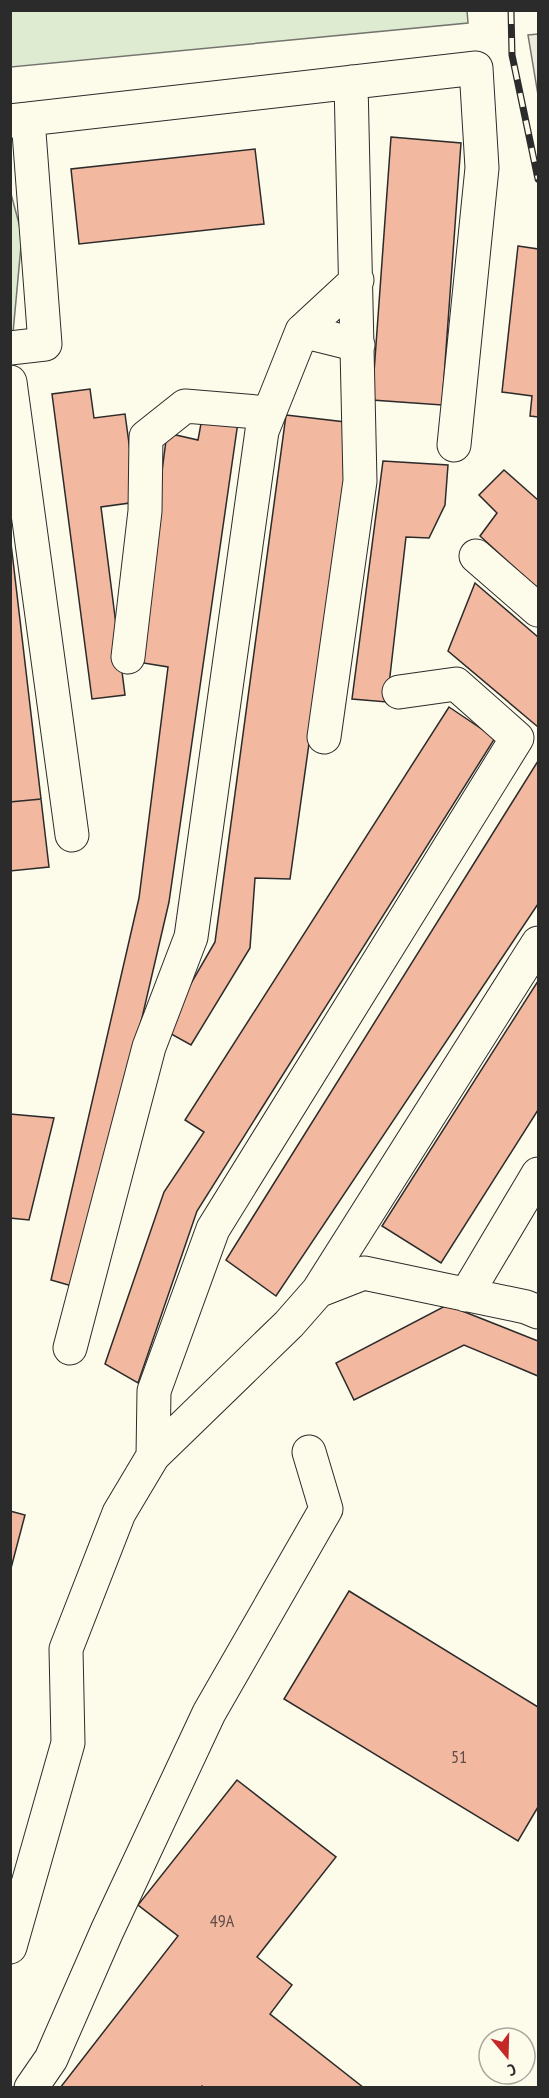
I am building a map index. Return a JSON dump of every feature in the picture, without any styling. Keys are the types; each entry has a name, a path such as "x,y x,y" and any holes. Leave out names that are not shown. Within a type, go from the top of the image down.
{"lane":[{"path":"10,348 45,344 19,120 476,68 482,168 454,445"},
{"path":"324,737 360,481 351,82"},
{"path":"70,1348 148,1047 191,937 262,431 302,331 357,280"},
{"path":"302,331 358,345"},
{"path":"10,382 72,835"},
{"path":"128,657 146,511 146,437 185,406 269,413"},
{"path":"476,556 538,610"},
{"path":"153,1456 154,1391 213,1229 517,738 456,684 399,692"},
{"path":"10,1947 68,1743 66,1649 119,1513 153,1456 289,1324 318,1291 538,943"},
{"path":"466,1294 538,1174"},
{"path":"318,1291 364,1273 466,1294 538,1312"},
{"path":"31,2088 51,2059 107,1931 209,1713 326,1509 309,1452"}],"green space":[{"path":"11,10 467,10 468,23 11,67"},
{"path":"10,190 22,235 13,333 10,334"}],"shaded area":[{"path":"538,34 538,95 528,35"}],"building":[{"path":"391,137 461,143 442,405 372,400"},
{"path":"255,149 264,224 79,244 71,169"},
{"path":"518,246 538,249 538,417 530,416 532,396 502,392"},
{"path":"90,389 94,418 125,414 137,502 101,507 125,695 92,699 52,394"},
{"path":"286,415 354,423 290,879 255,878 250,948 191,1045 164,1030 215,942"},
{"path":"202,418 238,422 169,902 79,1288 51,1280 139,898 168,667 137,662 167,433 198,440"},
{"path":"383,461 448,465 445,505 429,538 406,537 387,702 352,699"},
{"path":"504,470 538,500 538,589 480,536 497,513 479,495"},
{"path":"10,535 41,799 10,802"},
{"path":"475,583 538,637 538,727 448,651"},
{"path":"449,707 495,738 197,1211 138,1383 105,1364 164,1192 204,1132 185,1120"},
{"path":"538,761 538,904 276,1296 226,1260"},
{"path":"41,799 49,867 10,871 10,802"},
{"path":"538,981 538,1110 441,1263 382,1226"},
{"path":"10,1114 54,1118 29,1220 10,1218"},
{"path":"447,1305 538,1341 538,1376 464,1345 354,1400 336,1363"},
{"path":"10,1511 25,1515 10,1572"},
{"path":"349,1591 538,1707 538,1807 518,1841 284,1699"},
{"path":"237,1780 336,1857 257,1957 292,1985 270,2014 364,2088 204,2088 202,2086 200,2088 60,2088 178,1936 138,1905"}],"railway":[{"path":"511,10 512,55 538,179"}]}
